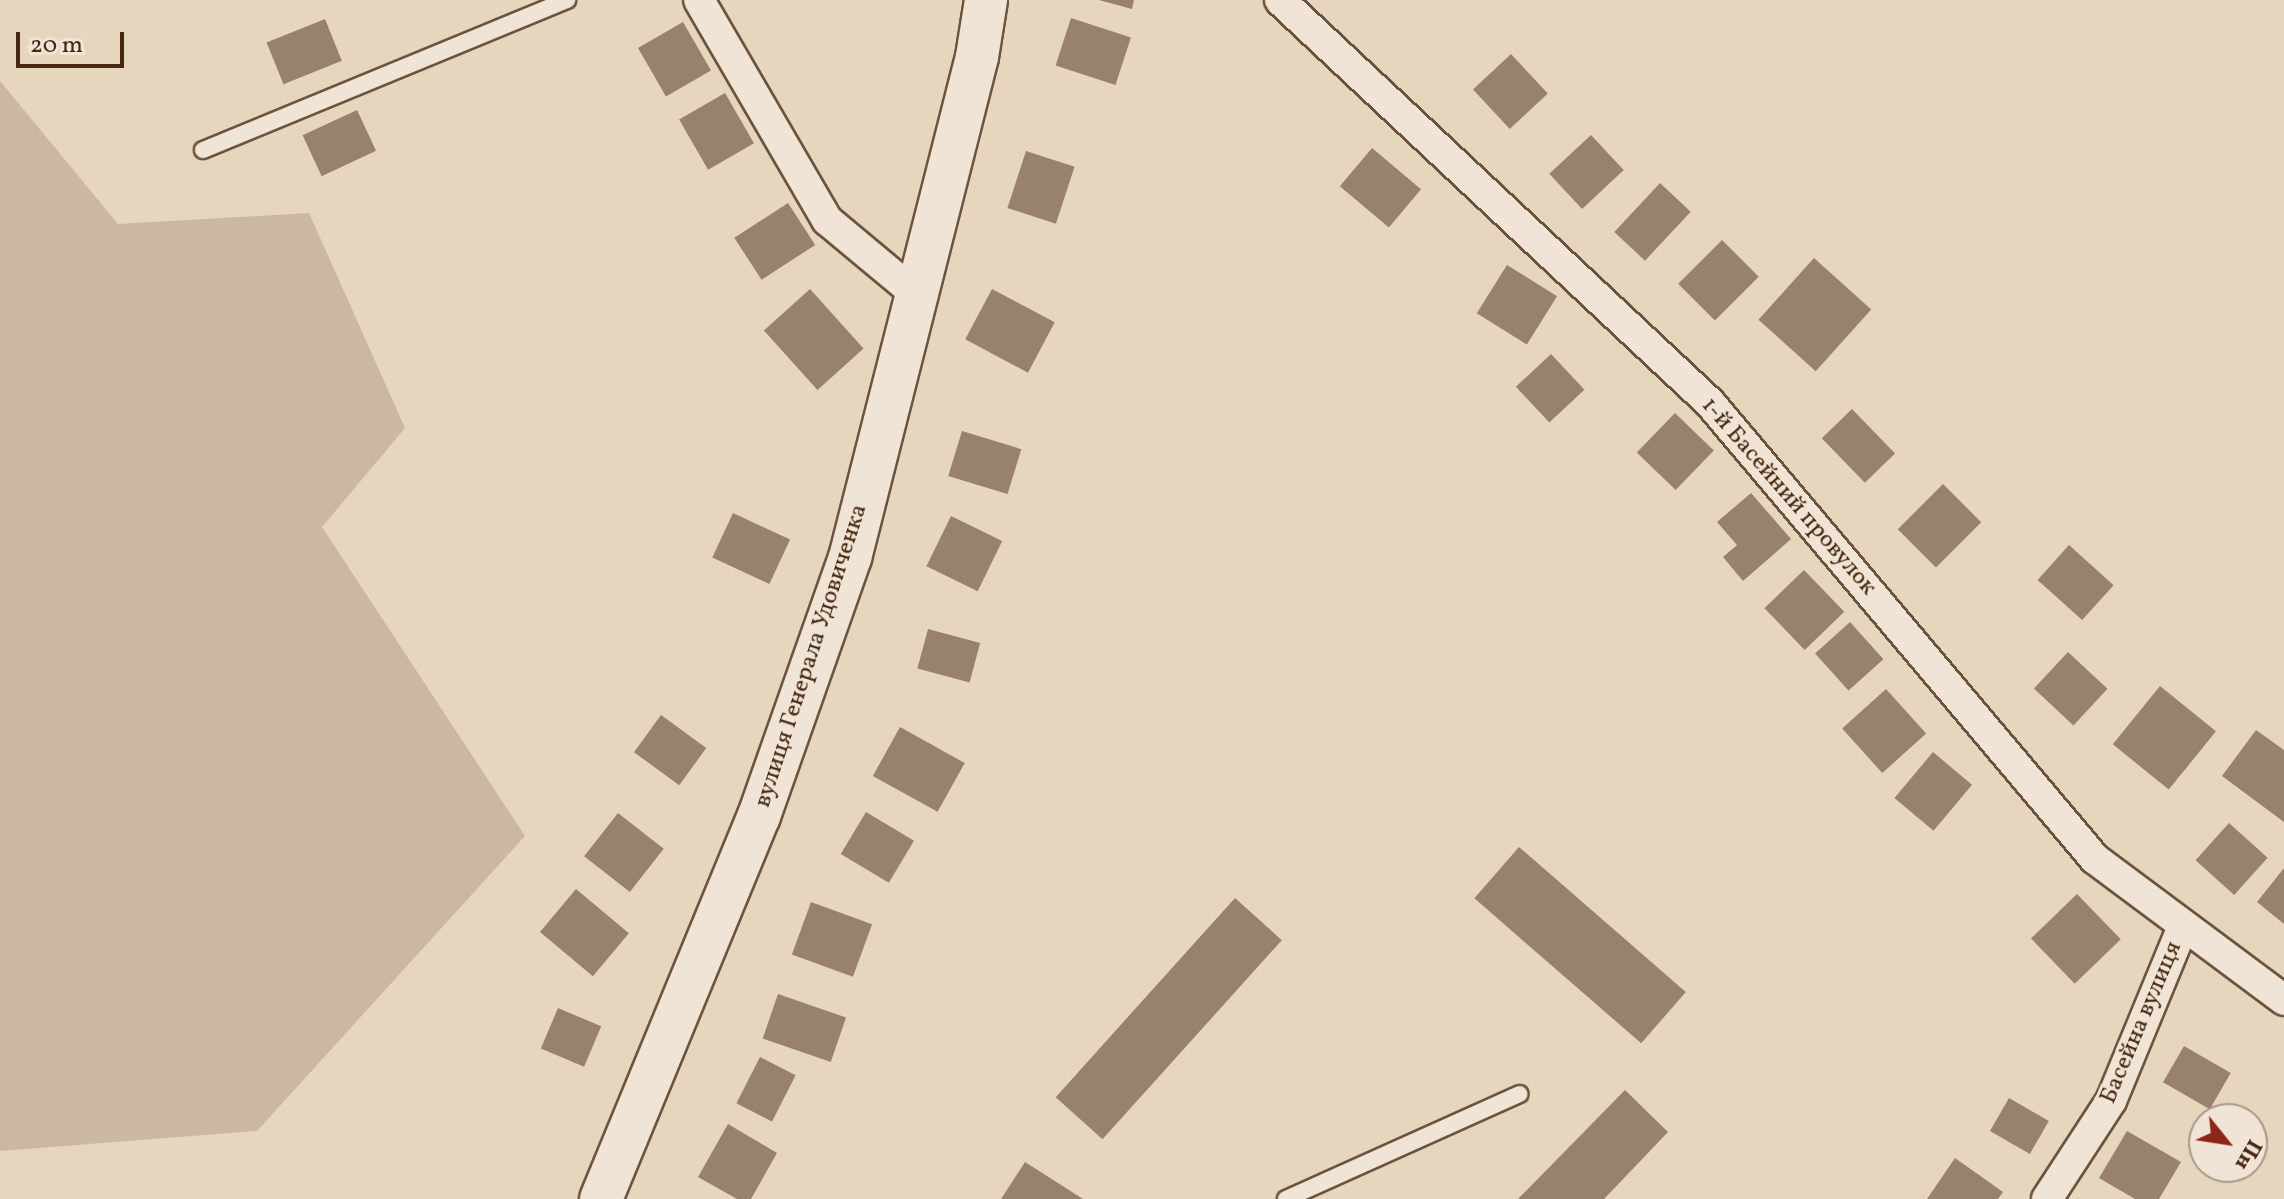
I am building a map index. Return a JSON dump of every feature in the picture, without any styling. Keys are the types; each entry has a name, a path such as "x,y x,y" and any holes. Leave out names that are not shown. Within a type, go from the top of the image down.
{"main road":[{"name":"вулиця Генерала Удовиченка","path":"601,1199 759,816 850,558 977,57 986,0"}],"street":[{"path":"699,0 827,220 917,295"},
{"name":"1-й Басейний провулок","path":"1280,0 1710,403 2095,859 2284,1000"},
{"name":"Басейна вулиця","path":"2047,1199 2111,1101 2183,926"}],"lane":[{"path":"203,150 567,0"},
{"path":"1286,1199 1520,1094"}],"shaded area":[{"path":"0,81 118,224 309,213 405,428 322,527 525,836 257,1131 0,1151"}],"building":[{"path":"1099,0 1134,0 1132,9"},
{"path":"1071,18 1131,37 1115,85 1056,66"},
{"path":"325,19 342,61 283,84 267,43"},
{"path":"683,22 711,70 666,96 638,48"},
{"path":"1511,54 1548,93 1510,129 1473,89"},
{"path":"725,93 754,143 708,170 679,120"},
{"path":"357,110 376,151 322,176 303,135"},
{"path":"1591,135 1624,170 1582,209 1549,174"},
{"path":"1372,148 1421,189 1389,227 1340,186"},
{"path":"1026,151 1075,167 1056,224 1007,208"},
{"path":"1660,183 1691,212 1645,261 1614,232"},
{"path":"788,203 815,245 762,280 734,238"},
{"path":"1722,240 1759,277 1715,321 1678,284"},
{"path":"1814,258 1871,310 1816,371 1758,320"},
{"path":"1507,265 1557,296 1527,345 1477,313"},
{"path":"810,289 864,348 817,390 764,330"},
{"path":"992,289 1055,322 1028,373 965,339"},
{"path":"1551,354 1584,390 1549,423 1516,387"},
{"path":"1852,409 1895,454 1865,483 1822,438"},
{"path":"1675,413 1714,451 1676,490 1637,453"},
{"path":"962,431 1021,449 1008,494 948,476"},
{"path":"1943,484 1981,522 1936,567 1898,529"},
{"path":"1751,493 1791,539 1743,581 1723,557 1737,545 1717,522"},
{"path":"733,513 790,540 769,584 712,557"},
{"path":"951,516 1002,541 978,591 926,566"},
{"path":"2069,545 2114,585 2082,620 2038,580"},
{"path":"1804,570 1844,612 1805,650 1764,608"},
{"path":"1850,622 1883,659 1849,691 1815,653"},
{"path":"928,629 980,643 970,683 917,669"},
{"path":"2068,652 2107,689 2073,725 2034,689"},
{"path":"2160,686 2216,731 2169,790 2113,744"},
{"path":"1886,689 1926,734 1882,773 1842,728"},
{"path":"661,715 706,748 679,785 634,752"},
{"path":"900,727 965,763 938,812 873,776"},
{"path":"2256,730 2284,750 2284,822 2222,776"},
{"path":"1933,752 1972,785 1934,831 1894,798"},
{"path":"866,812 914,841 889,883 841,854"},
{"path":"618,813 664,849 630,892 584,856"},
{"path":"2229,823 2268,858 2234,895 2196,860"},
{"path":"1519,847 1686,992 1641,1043 1474,898"},
{"path":"2284,868 2284,924 2257,902"},
{"path":"576,889 629,933 593,976 540,932"},
{"path":"2077,894 2121,939 2075,984 2031,938"},
{"path":"1235,898 1282,940 1102,1139 1056,1097"},
{"path":"811,902 872,924 853,977 792,955"},
{"path":"778,994 846,1017 831,1062 763,1038"},
{"path":"558,1008 601,1026 584,1067 541,1049"},
{"path":"2184,1046 2231,1073 2213,1103 2199,1103 2163,1082"},
{"path":"760,1057 796,1075 772,1121 736,1103"},
{"path":"1625,1090 1668,1132 1604,1199 1518,1199"},
{"path":"2009,1098 2049,1121 2030,1154 1990,1131"},
{"path":"728,1124 777,1153 751,1199 737,1199 698,1177"},
{"path":"2127,1131 2181,1162 2159,1199 2135,1199 2099,1178"},
{"path":"1955,1158 2003,1192 1998,1199 1927,1199"},
{"path":"1025,1162 1083,1199 1001,1199"}]}
